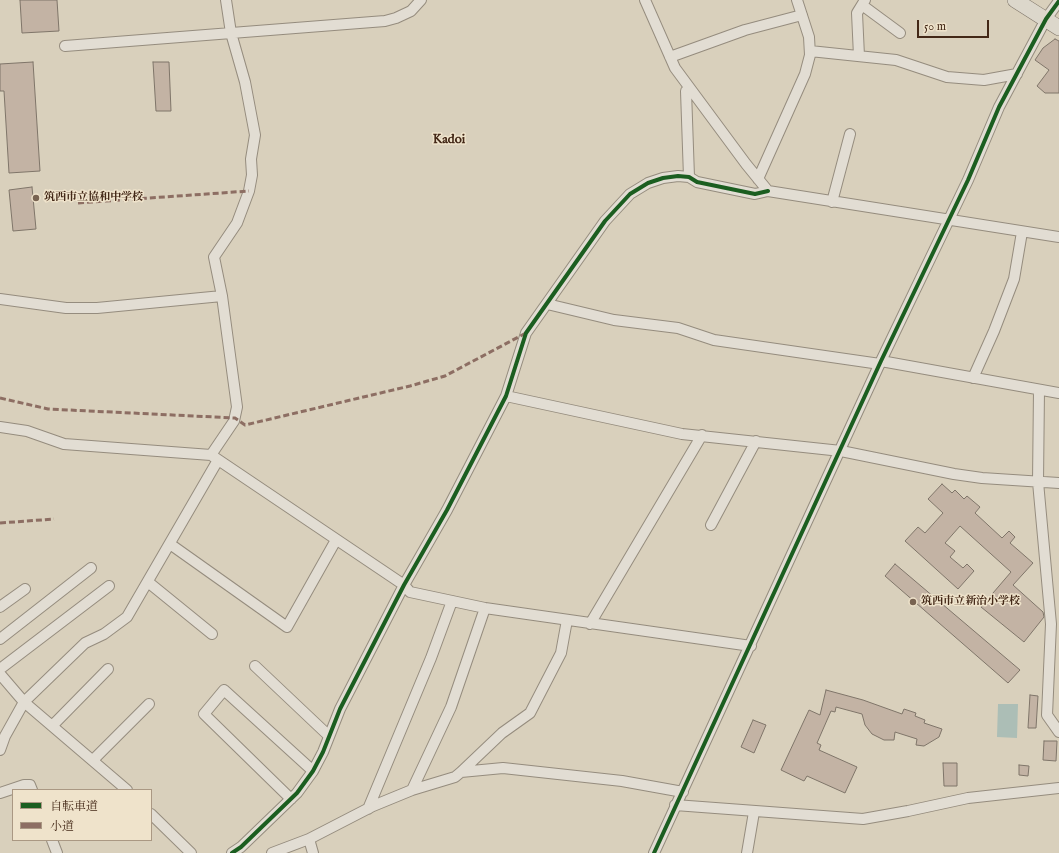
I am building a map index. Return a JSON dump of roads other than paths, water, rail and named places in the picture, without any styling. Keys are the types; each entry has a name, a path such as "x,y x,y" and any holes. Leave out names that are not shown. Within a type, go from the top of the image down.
{"highway":[{"path":"1015,0 1059,28"}],"street":[{"path":"0,750 5,736 24,702 85,643 104,634 127,617 170,544 234,421 238,407 222,296 214,257 237,223 249,191 252,175 251,159 254,135 245,82 231,33 226,0"},
{"path":"65,46 385,21 411,11 421,0"},
{"path":"645,0 670,57 689,89 768,191"},
{"path":"758,180 805,74 810,51 809,37 797,0"},
{"path":"654,853 841,451 880,363 948,221 999,107 1046,19 1059,1"},
{"path":"858,56 857,13 864,2 900,33"},
{"path":"670,57 745,30 802,15"},
{"path":"810,51 896,60 947,77 984,80 1017,74"},
{"path":"689,89 686,91 689,177"},
{"path":"832,202 850,134"},
{"path":"232,853 291,799 314,771 330,736 340,708 404,586 447,510 506,396 526,333 605,221 626,197 648,183 663,178 678,176 689,177 697,182 755,194 768,191 948,221 1059,237"},
{"path":"973,378 994,331 1014,279 1022,232"},
{"path":"0,299 66,308 97,308 222,296"},
{"path":"547,304 614,320 678,328 714,340 880,363 1059,393"},
{"path":"1039,390 1038,482 1051,624 1047,716 1059,732"},
{"path":"506,396 682,434 841,451 954,474 982,478 1059,483"},
{"path":"0,427 27,431 64,444 215,458 404,586 410,592 485,608 751,646"},
{"path":"590,624 702,436"},
{"path":"711,525 756,441"},
{"path":"170,544 287,627 336,540"},
{"path":"0,639 91,568"},
{"path":"148,582 212,634"},
{"path":"0,669 109,586"},
{"path":"0,607 25,589"},
{"path":"368,809 431,658 452,601"},
{"path":"412,790 451,707 485,608"},
{"path":"272,853 309,838 368,809 412,790 455,777 502,733 530,713 561,653 567,620"},
{"path":"255,666 330,736"},
{"path":"53,725 108,669"},
{"path":"0,674 24,702 93,760 123,789"},
{"path":"291,799 204,714 224,690 314,771"},
{"path":"93,760 149,704"},
{"path":"461,772 510,768 622,781 683,792"},
{"path":"0,793 24,785 30,785 32,789"},
{"path":"676,806 863,819 968,798 1059,788"},
{"path":"747,853 754,812"},
{"path":"152,815 191,853"},
{"path":"309,838 313,853"},
{"path":"52,841 57,853"}],"place":[{"name":"筑西市立協和中学校","path":"36,198"},
{"name":"筑西市立新治小学校","path":"913,602"}],"district":[{"name":"Kadoi","path":"449,140"}]}
